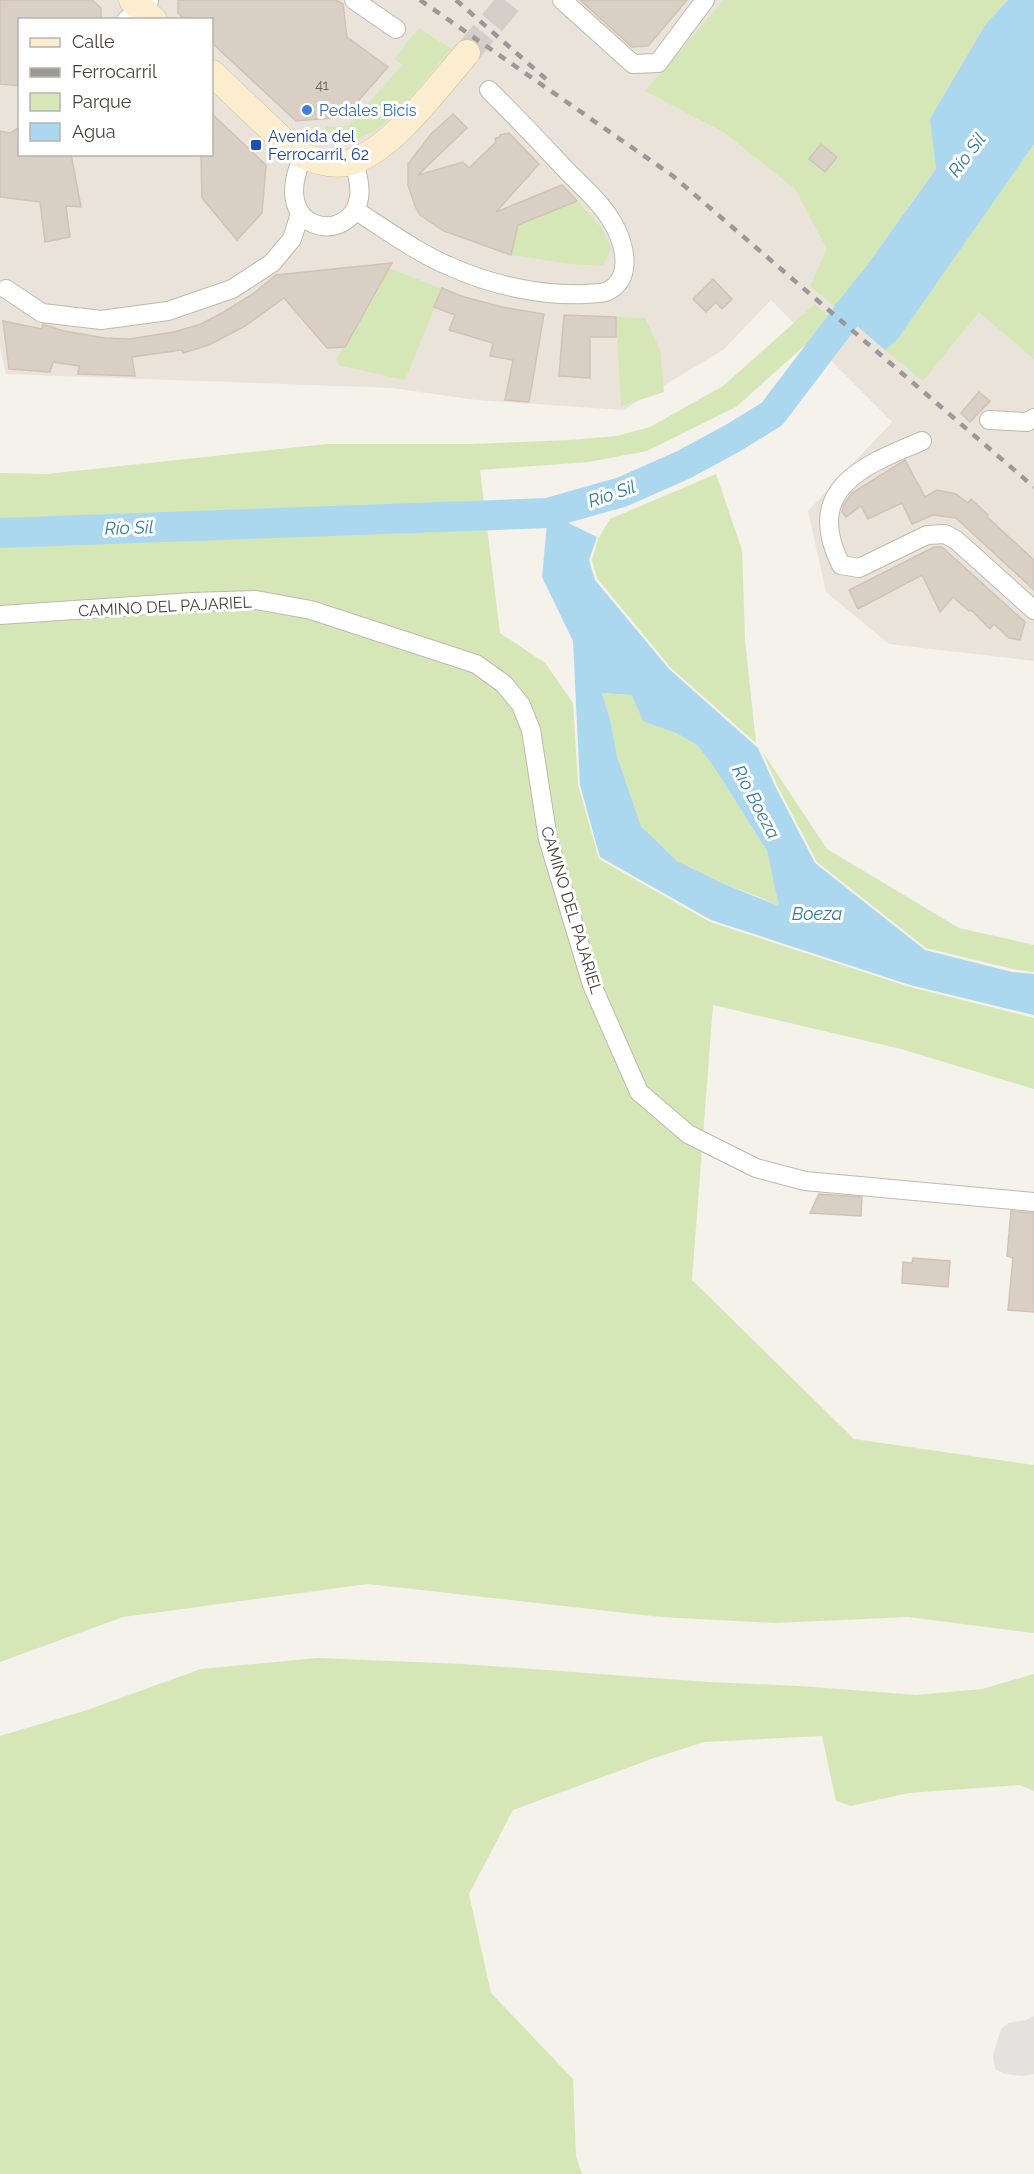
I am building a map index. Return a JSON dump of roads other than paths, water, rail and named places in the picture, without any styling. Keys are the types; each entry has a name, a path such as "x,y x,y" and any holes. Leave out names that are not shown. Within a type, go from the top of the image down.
{"street":[{"path":"354,0 396,29"},
{"path":"562,0 633,64 658,63 705,0"},
{"path":"213,74 303,157 343,163 354,161 375,150 391,136 467,53"},
{"path":"356,210 406,243 448,266 491,282 535,291 575,294 606,292 618,285 625,272 624,250 617,231 601,206 489,90"},
{"path":"303,157 296,171 293,198 300,214 309,222 322,226 338,225 356,210 359,196 354,161"},
{"path":"6,289 42,312 101,320 168,311 232,289 272,262 292,239 300,214"},
{"path":"989,420 1027,422 1034,418"},
{"path":"922,441 855,474 831,500 828,516 830,534 832,547 841,565 859,568 927,535 945,534 956,540 1034,610"},
{"name":"CAMINO DEL PAJARIEL","path":"0,615 256,600 311,610 476,664 504,684 520,705 531,730 551,851 592,985 639,1092 688,1134 756,1168 805,1181 1034,1202"}],"water":[{"path":"1008,0 1034,0 1034,144 897,340 885,350 834,306 855,282 936,169 930,119 985,25"},
{"name":"Boeza","path":"548,513 597,537 589,560 595,580 669,669 758,748 815,863 925,950 1012,972 1034,974 1034,1015 910,985 711,920 600,857 580,785 573,641 542,577","holes":["602,693 632,695 643,721 676,733 697,745 714,767 767,851 779,906 724,884 677,861 641,826 617,756"]}],"waterway":[{"name":"Río Sil","path":"0,533 548,513 622,492 683,465 772,414 870,285"}],"tunnel":[{"path":"467,53 511,0"}],"railway":[{"path":"420,0 673,176 1034,487"},
{"path":"456,0 546,79"}],"place":[{"name":"Pedales Bicis","path":"307,110"},
{"name":"Avenida del Ferrocarril, 62","path":"256,145"}],"water label":[{"name":"Río Boeza","path":"756,802"}]}
